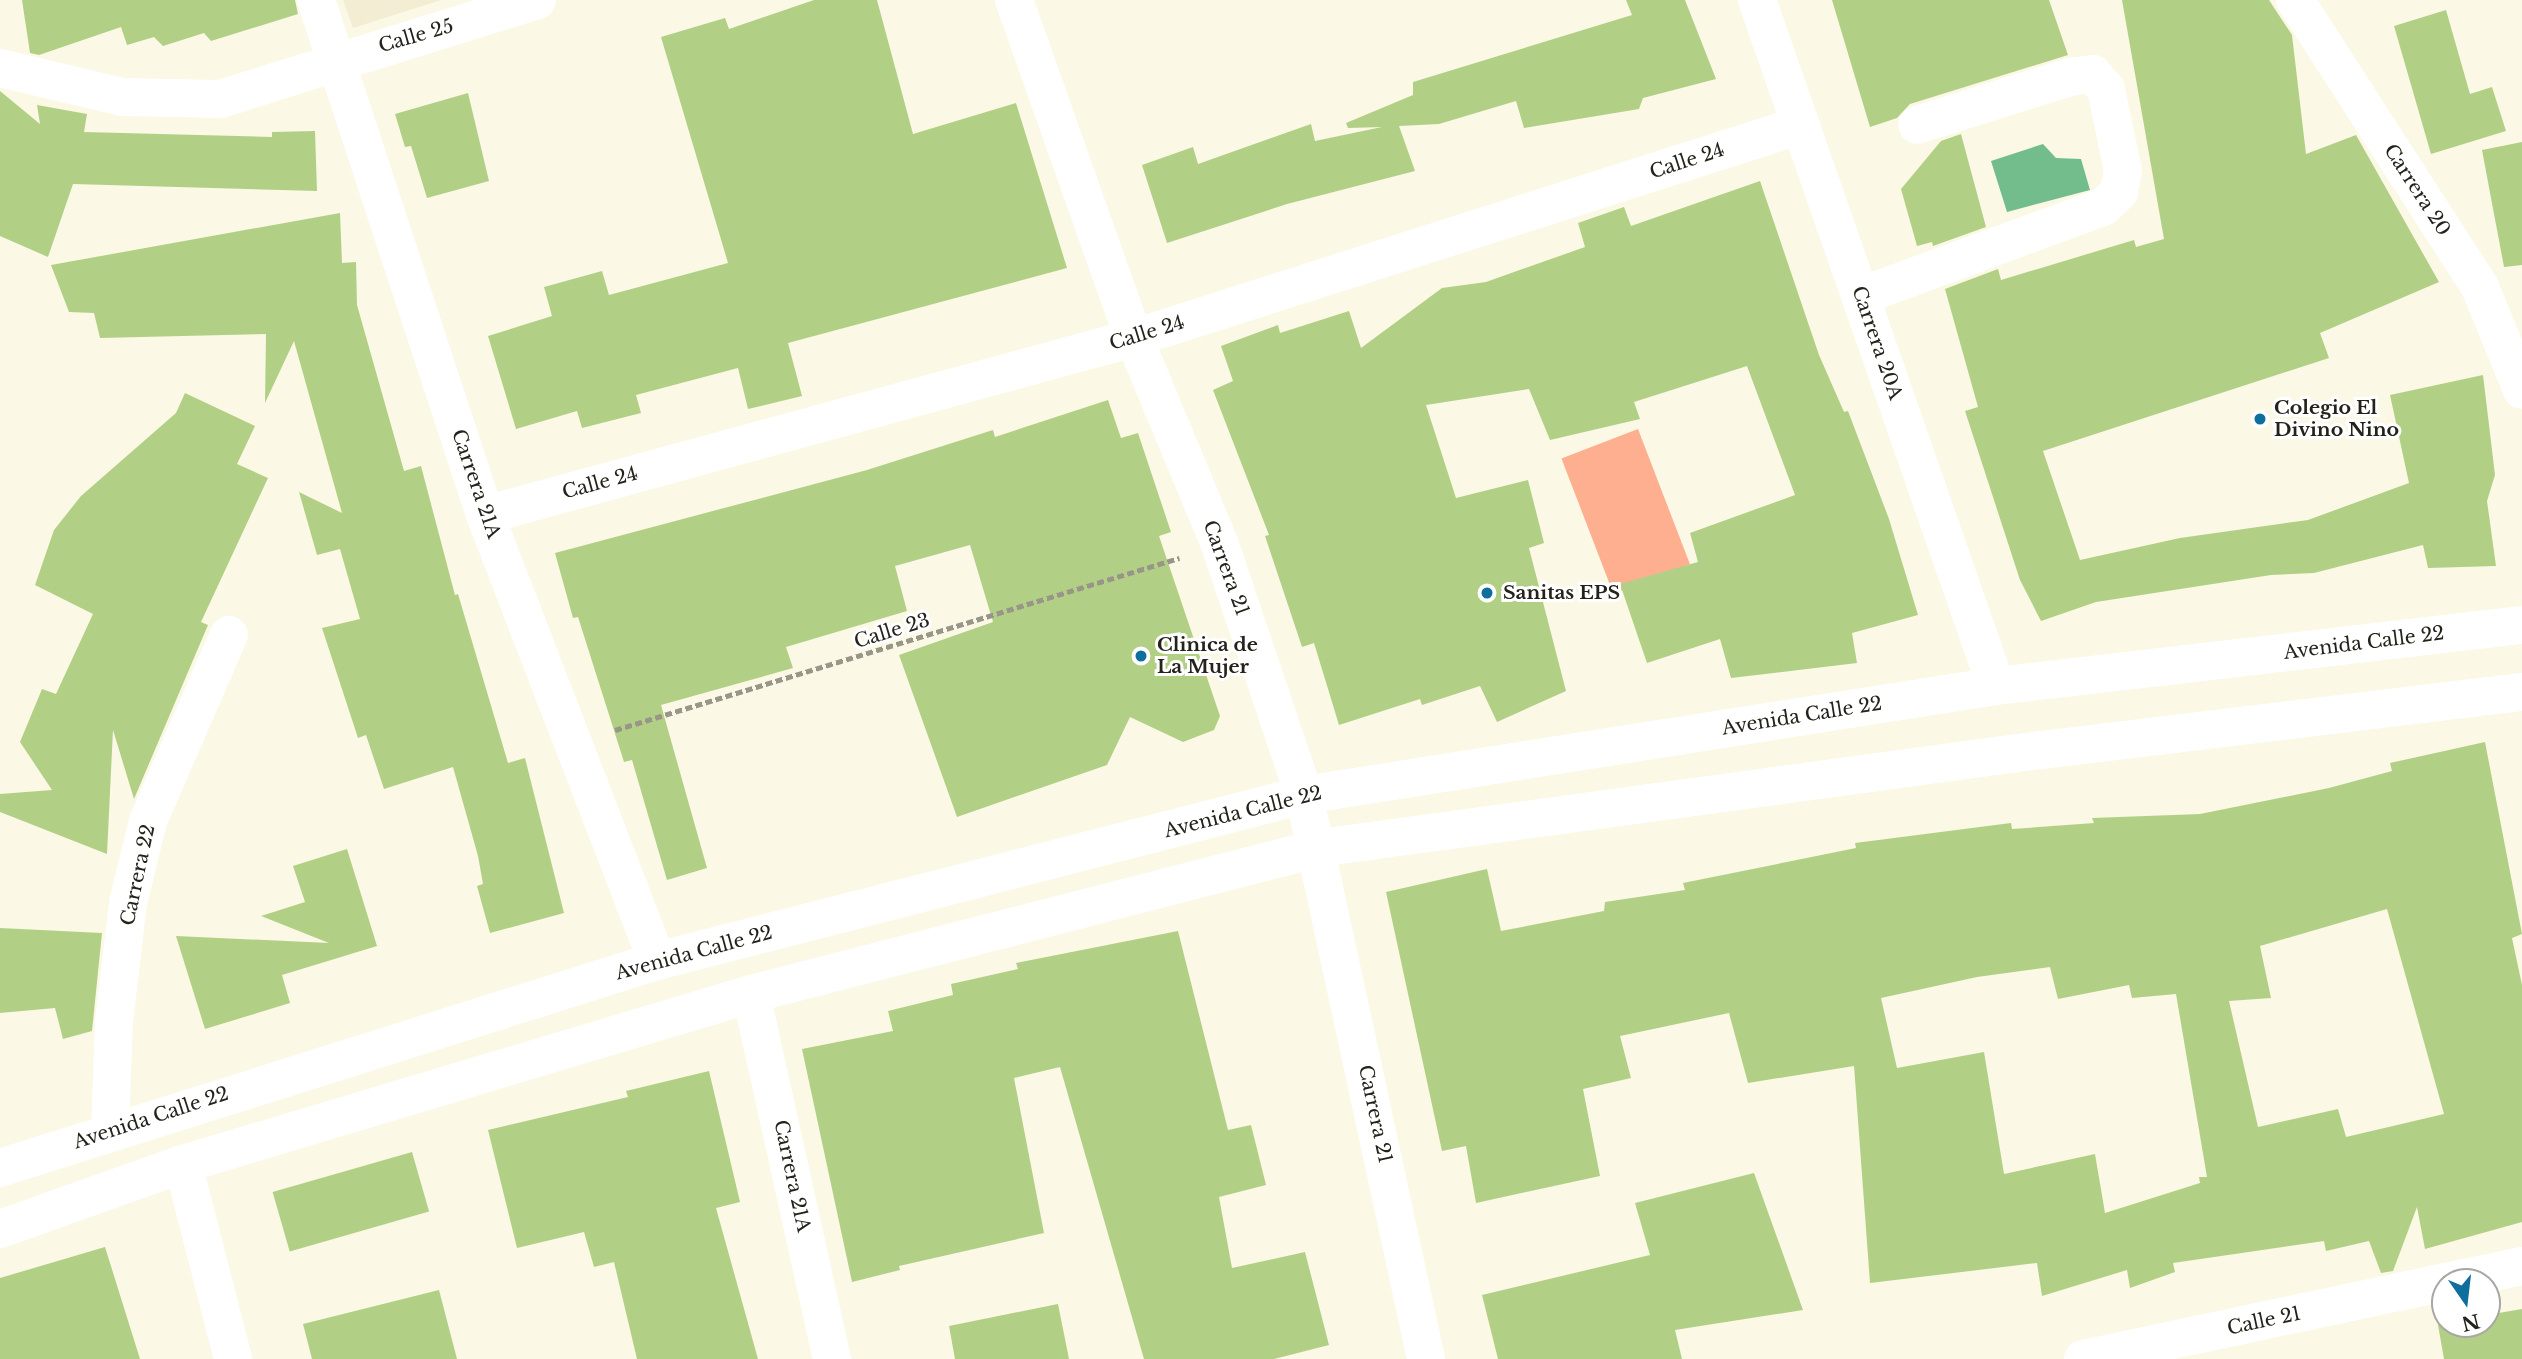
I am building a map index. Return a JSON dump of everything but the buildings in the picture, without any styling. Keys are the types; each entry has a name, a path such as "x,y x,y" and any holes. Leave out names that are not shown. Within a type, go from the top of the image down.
{"street":[{"name":"Carrera 21A","path":"316,0 485,515 657,961"},
{"name":"Calle 25","path":"0,68 123,97 220,99 336,59 537,0"},
{"name":"Carrera 21","path":"1014,0 1134,338 1220,545 1304,795 1319,848 1426,1359"},
{"name":"Carrera 20A","path":"1757,0 1996,686"},
{"name":"Carrera 20","path":"2295,0 2480,287 2522,390"},
{"path":"1861,296 2103,208 2119,192 2123,171 2106,89 2093,74 2070,77 1917,125"},
{"name":"Calle 24","path":"485,515 1134,338 1801,125"},
{"name":"Avenida Calle 22","path":"0,1168 110,1130 657,961 1304,795 1996,686 2522,625"},
{"name":"Carrera 22","path":"110,1130 114,1022 128,903 148,821 229,635"},
{"path":"0,1229 183,1164 751,993 1319,848 2017,753 2522,692"},
{"name":"Carrera 21A","path":"751,993 832,1359"},
{"path":"183,1164 233,1359"},
{"name":"Calle 21","path":"2501,1270 2522,1266"},
{"name":"Calle 21","path":"2083,1359 2431,1285"}],"path":[{"name":"Calle 23","path":"572,743 1220,545"}],"shaded area":[{"path":"343,0 441,0 353,28"},
{"path":"2043,144 2056,158 2081,159 2090,190 2007,212 1991,161"},
{"path":"1638,429 1690,564 1613,594 1561,458"}],"place":[{"name":"Colegio El Divino Nino","path":"2260,419"},
{"name":"Sanitas EPS","path":"1487,593"},
{"name":"Clinica de La Mujer","path":"1141,656"}]}
